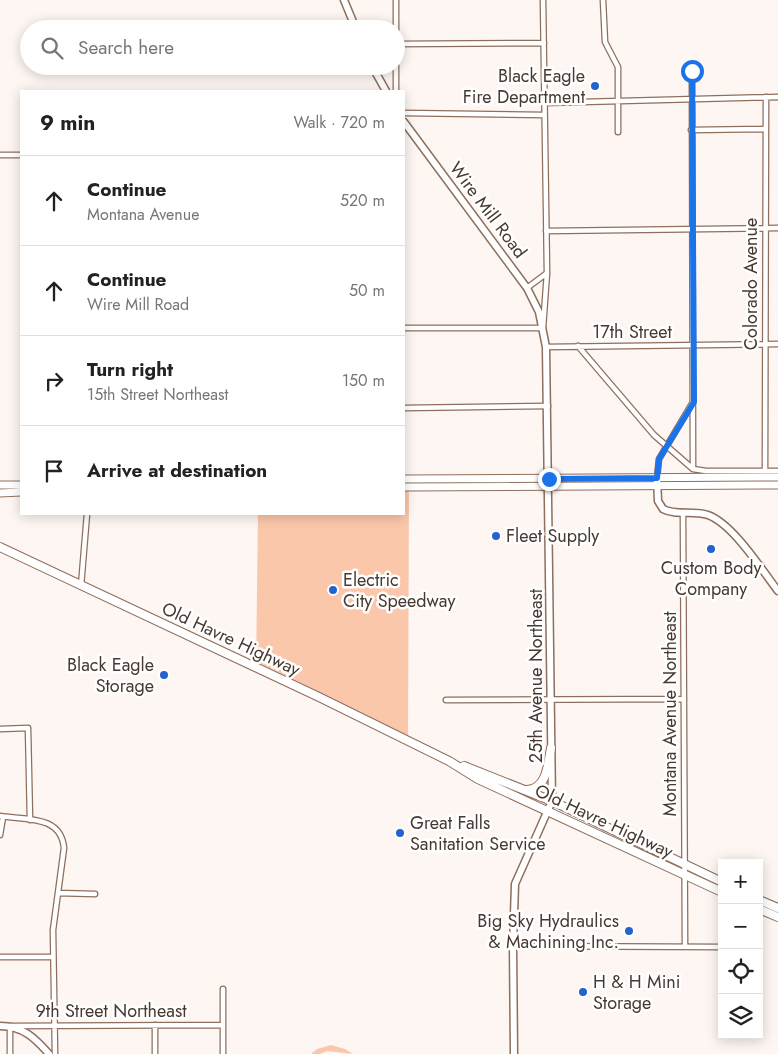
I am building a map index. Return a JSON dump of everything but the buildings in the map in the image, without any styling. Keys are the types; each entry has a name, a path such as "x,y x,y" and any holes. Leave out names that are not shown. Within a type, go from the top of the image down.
{"highway":[{"name":"Old Havre Highway","path":"0,546 81,586 313,694 448,761 478,778 718,890"},
{"path":"525,790 536,788 543,780 552,748"},
{"name":"Old Havre Highway","path":"448,761 552,801 718,880"},
{"path":"763,902 778,908"},
{"path":"763,910 778,917"}],"main road":[{"path":"657,482 778,478"},
{"path":"405,479 778,485"},
{"path":"405,487 549,482"},
{"path":"0,485 20,485"},
{"path":"0,493 20,492"}],"street":[{"path":"344,0 352,20"},
{"path":"396,0 396,20"},
{"path":"405,328 542,324 546,273 543,0"},
{"path":"603,0 603,35 618,67 618,132"},
{"path":"405,44 544,43"},
{"path":"692,71 693,469"},
{"path":"377,75 385,90"},
{"path":"396,75 396,90"},
{"name":"Colorado Avenue","path":"766,97 764,228 766,471"},
{"path":"544,103 778,97"},
{"path":"405,113 544,115"},
{"name":"Wire Mill Road","path":"405,123 527,288 542,324"},
{"path":"691,130 765,129"},
{"path":"0,155 20,154"},
{"path":"546,231 778,228"},
{"path":"527,288 546,273"},
{"name":"25th Avenue Northeast","path":"514,1054 513,946 515,884 549,812 552,801 548,406 546,347 542,324"},
{"name":"17th Street","path":"546,347 778,344"},
{"path":"578,346 625,402 666,446 693,469 706,471 778,471"},
{"path":"694,402 659,459 657,482 659,506 667,511 703,514 720,521 778,591"},
{"path":"405,408 548,406"},
{"name":"Montana Avenue Northeast","path":"683,512 685,946"},
{"path":"81,586 87,515"},
{"path":"446,700 684,700"},
{"path":"0,729 28,728 30,820"},
{"path":"0,835 1,817 45,822 54,826 63,837 64,848 53,930 55,1054"},
{"path":"58,894 95,894"},
{"path":"513,946 718,947"},
{"path":"0,958 53,957"},
{"path":"222,988 222,1054"},
{"path":"155,1025 156,1054"},
{"name":"9th Street Northeast","path":"0,1026 222,1025"},
{"path":"10,1054 10,1026 26,1031 49,1054"}],"shaded area":[{"name":"Electric City Speedway","path":"405,487 409,487 408,740 256,667 258,515 405,515"},
{"path":"331,1045 345,1049 353,1054 327,1051 320,1054 311,1054 317,1049"}],"place":[{"name":"Black Eagle Fire Department","path":"595,86"},
{"name":"Fleet Supply","path":"496,536"},
{"name":"Custom Body Company","path":"711,549"},
{"name":"Electric City Speedway","path":"333,590"},
{"name":"Black Eagle Storage","path":"164,675"},
{"name":"Great Falls Sanitation Service","path":"400,833"},
{"name":"Big Sky Hydraulics & Machining Inc.","path":"629,931"},
{"name":"H & H Mini Storage","path":"583,992"}],"route":[{"path":"549,479 657,478 659,459 694,402 691,229 692,71"}]}
